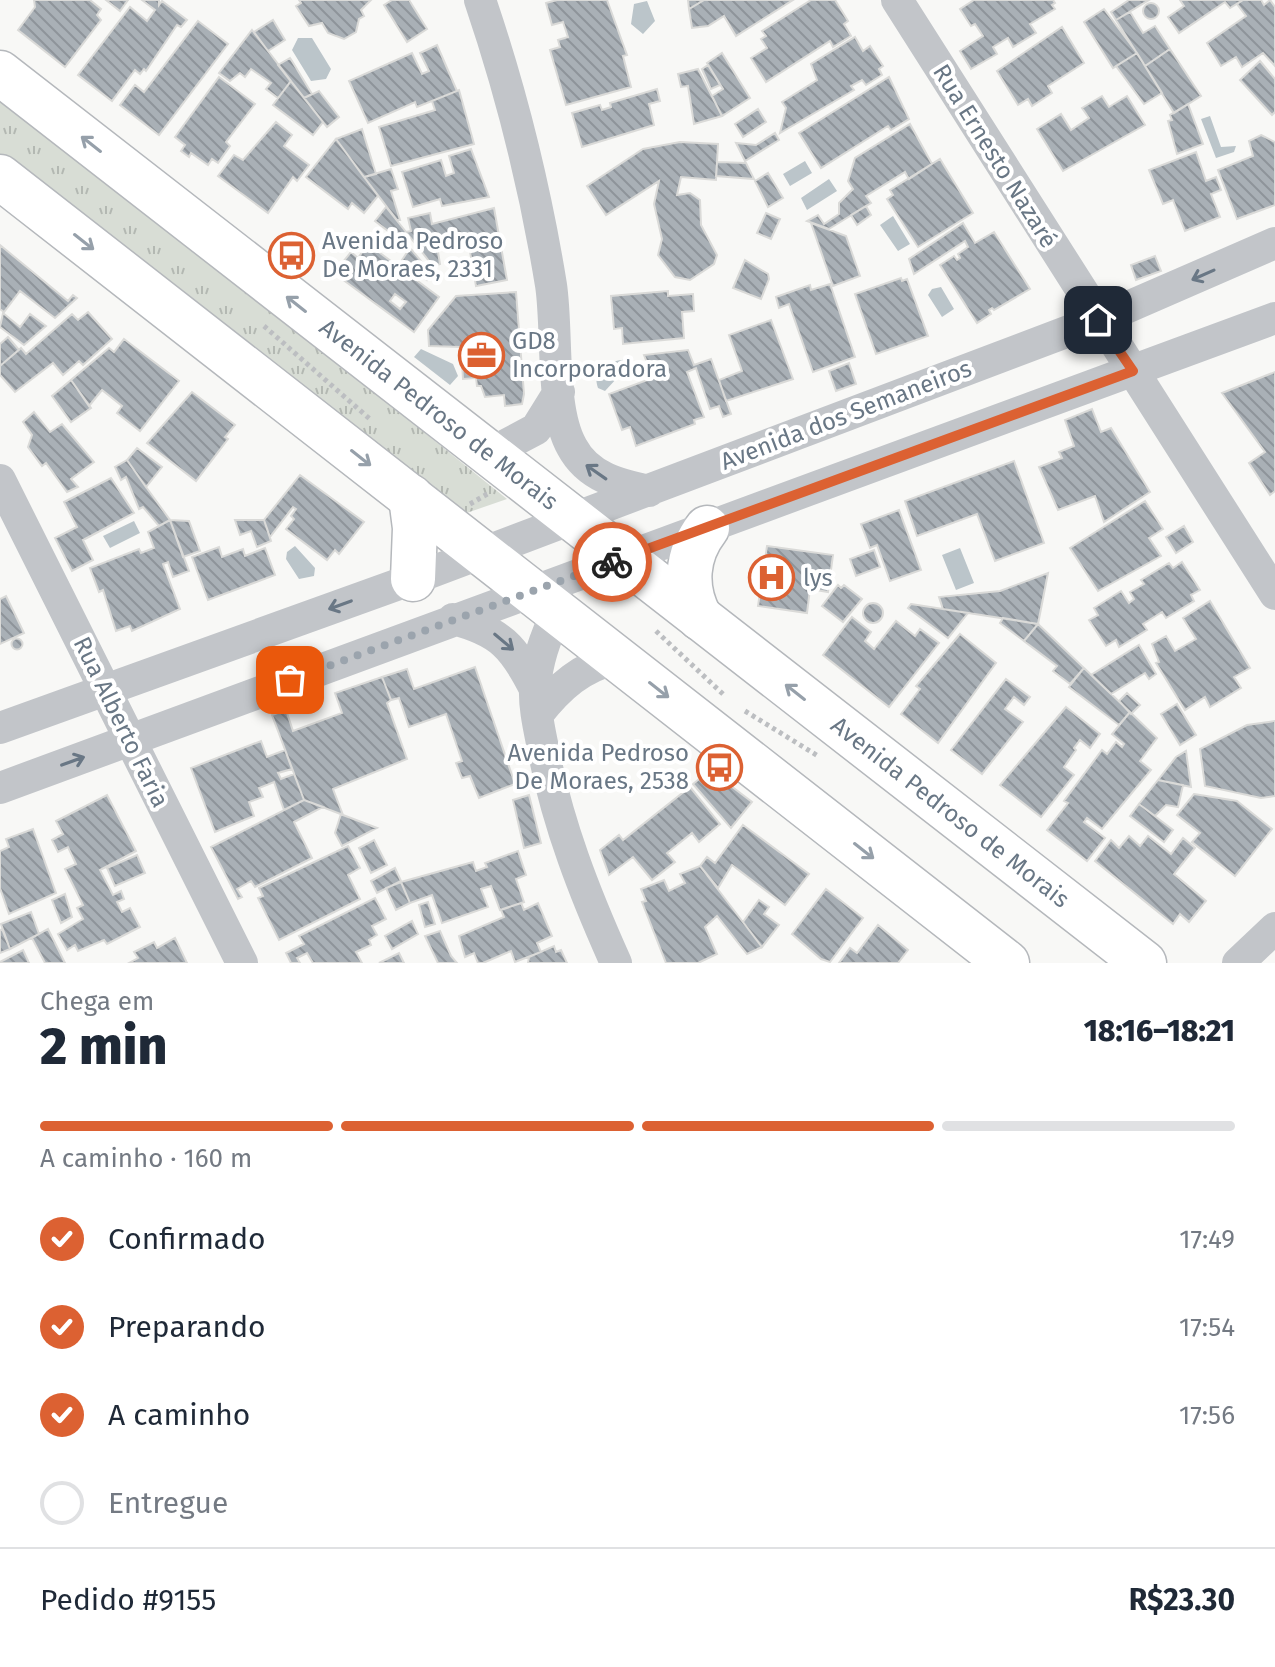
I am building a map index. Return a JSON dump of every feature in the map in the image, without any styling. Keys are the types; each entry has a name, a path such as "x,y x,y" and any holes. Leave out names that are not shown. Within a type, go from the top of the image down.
{"highway":[{"name":"Avenida Pedroso de Morais","path":"0,73 1138,961"},
{"path":"0,177 1007,963"},
{"path":"413,579 415,528 426,508"},
{"path":"700,618 693,605 689,577 693,551 707,528"}],"street":[{"path":"480,0 518,118 532,179 551,288 562,428 587,467 603,478 649,491"},
{"name":"Rua Ernesto Nazaré","path":"897,0 1275,594"},
{"name":"Avenida dos Semaneiros","path":"0,728 649,491 1098,320 1275,243"},
{"path":"0,788 443,622 545,600 623,558 1275,318"},
{"path":"504,466 536,429 559,392"},
{"name":"Rua Alberto Faria","path":"0,480 242,963"},
{"path":"413,579 428,587 443,622"},
{"path":"536,702 545,600"},
{"path":"443,622 488,630 516,653 536,702 549,780 565,837 616,963"},
{"path":"536,702 555,692 580,672 618,658"},
{"path":"1238,963 1275,928"}],"path":[{"path":"426,508 504,466"}],"green space":[{"path":"0,91 507,499 455,517 0,162"}],"shaded area":[{"path":"647,1 655,21 643,34 631,24 634,4"},
{"path":"298,38 312,38 331,69 326,79 311,81 292,50"},
{"path":"1210,116 1221,147 1236,146 1234,152 1216,158 1201,119"},
{"path":"805,161 812,173 790,186 783,174"},
{"path":"829,179 837,191 807,210 801,198"},
{"path":"893,216 910,244 898,251 880,225"},
{"path":"941,287 954,309 942,317 928,295 932,289"},
{"path":"421,349 453,364 458,376 450,385 414,357"},
{"path":"630,359 633,371 618,377 605,391 598,388 597,374 604,365"},
{"path":"134,521 140,533 110,548 103,536"},
{"path":"295,546 315,568 314,576 299,579 286,559 287,552"},
{"path":"960,548 974,583 956,590 942,555"}],"building":[{"path":"34,0 90,0 101,9 97,15 101,20 65,67 18,30 35,7"},
{"path":"106,0 128,0 120,11"},
{"path":"142,0 159,0 159,5 162,1 187,20 181,27 177,25 146,71 144,69 140,74 135,70 112,101 78,75 130,7 147,21 155,10"},
{"path":"299,0 371,0 361,10 364,16 359,19 356,32 344,39 328,33 322,23 309,26 296,6 301,3"},
{"path":"392,0 409,0 427,29 407,42 384,5"},
{"path":"557,0 607,0 627,55 623,56 631,87 566,105 550,50 560,47 558,40 568,37 563,22 552,25 546,3"},
{"path":"688,0 704,0 689,9"},
{"path":"704,0 793,0 736,36 724,16 708,26 692,28 689,9"},
{"path":"811,0 835,0 848,21 844,24 851,36 833,47 830,41 766,82 751,58 767,48 761,39 766,36 762,31"},
{"path":"974,0 1053,0 1055,9 1030,24 1036,33 1013,47 1008,38 993,47 997,54 971,69 960,51 983,36 975,24 971,26 960,9"},
{"path":"1129,0 1149,0 1116,20 1111,12"},
{"path":"1180,0 1243,0 1230,8 1225,2 1179,33 1168,17 1184,6"},
{"path":"1243,0 1261,0 1264,5 1270,0 1275,7 1275,66 1263,53 1242,67 1236,57 1221,66 1207,43 1246,16 1237,4"},
{"path":"1148,3 1154,3 1159,11 1157,17 1148,19 1143,14 1143,8"},
{"path":"1104,9 1137,53 1113,68 1084,22"},
{"path":"1130,12 1143,33 1155,26 1170,49 1145,66 1116,20"},
{"path":"273,20 285,40 268,51 254,32"},
{"path":"198,21 228,44 159,135 120,105 135,85 144,92"},
{"path":"1062,27 1084,63 1048,86 1052,93 1032,106 1028,99 1018,105 997,71"},
{"path":"252,30 291,81 278,98 266,89 271,83 251,69 245,77 240,73 230,81 219,73"},
{"path":"855,37 863,51 870,46 883,66 879,69 882,75 866,85 862,80 851,86 854,90 780,133 786,108 782,102 817,80 811,64"},
{"path":"437,45 457,91 417,107 415,102 368,123 349,81 412,53 422,74 429,71 420,53"},
{"path":"1170,49 1201,96 1174,113 1145,66"},
{"path":"722,53 750,98 722,116 712,96 723,89 707,63"},
{"path":"1137,53 1162,93 1144,104 1116,66"},
{"path":"290,58 312,94 304,98 278,65"},
{"path":"1260,61 1275,79 1275,112 1272,115 1240,80"},
{"path":"708,65 720,85 711,89 702,69"},
{"path":"698,69 722,116 694,124 688,86 681,87 678,74"},
{"path":"219,77 255,104 226,142 230,146 218,163 212,159 208,165 191,153 189,157 181,151 185,145 175,137"},
{"path":"889,77 909,119 891,130 888,126 821,168 799,133"},
{"path":"291,81 323,122 313,135 273,105"},
{"path":"657,89 660,101 649,104 654,125 582,147 572,113 600,105 602,110 611,107 610,103"},
{"path":"459,90 474,144 391,166 379,127 435,110 432,101"},
{"path":"319,91 339,117 327,127 304,98"},
{"path":"1102,96 1109,107 1127,96 1145,125 1063,171 1037,129 1061,114 1071,130 1089,118 1082,108"},
{"path":"1188,104 1203,144 1177,154 1168,121 1172,120 1170,115"},
{"path":"758,109 766,122 743,137 735,124"},
{"path":"276,122 292,135 284,146 309,165 297,181 293,177 268,213 218,176 234,155 243,160"},
{"path":"910,124 932,164 909,179 905,172 866,196 871,203 829,229 807,221 818,215 824,224 839,214 839,203 853,189 848,181 855,158"},
{"path":"362,129 376,174 364,177 336,139"},
{"path":"775,133 779,140 745,161 736,143 756,145"},
{"path":"1261,135 1275,142 1275,205 1237,219 1218,170 1253,156 1249,141"},
{"path":"336,139 378,196 364,213 352,203 348,209 306,177"},
{"path":"680,142 718,144 716,180 681,177 677,195 690,193 700,200 701,225 717,255 714,264 690,280 675,277 658,255 662,239 654,204 659,181 606,215 587,186 643,149"},
{"path":"471,149 489,197 442,206 440,199 413,207 402,172 441,160 446,176 454,173 449,156"},
{"path":"1196,152 1206,181 1216,177 1221,190 1211,194 1220,217 1185,231 1173,200 1163,204 1149,170"},
{"path":"940,159 973,213 918,247 887,199 893,195 890,190"},
{"path":"717,162 746,163 754,179 716,176"},
{"path":"391,169 398,189 391,191 400,220 364,177"},
{"path":"768,173 783,198 768,207 755,181"},
{"path":"866,206 871,215 857,225 851,215"},
{"path":"386,207 406,232 400,240 375,221"},
{"path":"494,208 507,280 476,286 468,240 437,246 440,264 433,266 406,232 411,231 408,218 430,213 432,224"},
{"path":"766,213 780,219 771,239 757,233"},
{"path":"811,223 846,236 860,276 833,286"},
{"path":"963,223 975,243 994,232 1030,289 994,310 992,308 989,310 991,314 977,323 940,265 954,256 957,260 960,258 958,254 968,247 965,241 914,274 909,259"},
{"path":"368,244 439,297 414,332 334,273 351,252 358,258","holes":["395,294 406,302 400,309 390,301"]},
{"path":"0,245 68,301 73,295 77,298 55,318 20,291 4,312 0,309"},
{"path":"410,248 432,274 427,280 402,260"},
{"path":"1155,256 1161,271 1136,280 1131,265"},
{"path":"745,260 768,274 761,299 733,288"},
{"path":"901,278 902,281 907,279 928,336 876,354 855,294"},
{"path":"830,284 855,357 813,372 789,304 779,308 776,297 810,285 811,290"},
{"path":"668,291 668,296 693,294 694,311 682,312 684,338 623,344 622,328 614,329 611,296"},
{"path":"516,292 524,394 522,404 505,406 504,395 485,397 481,386 477,386 476,378 463,379 461,347 429,346 428,330 456,296"},
{"path":"88,312 112,339 83,365 79,361 63,375 53,363 15,392 0,375 0,366 21,348 26,354 72,314 78,320"},
{"path":"3,313 20,327 30,314 46,326 24,345 0,327"},
{"path":"771,320 793,379 726,401 719,380 742,371 729,335"},
{"path":"8,337 19,350 0,366 0,344"},
{"path":"124,339 179,381 140,431 117,413 122,406 102,390 89,406 71,380 109,348 114,352"},
{"path":"688,350 694,365 711,359 731,414 723,417 719,406 710,409 696,368 687,372 704,417 694,420 695,424 636,446 630,427 622,430 609,394 653,378 644,355"},
{"path":"849,363 856,384 836,391 829,371"},
{"path":"1275,372 1275,491 1270,495 1249,463 1265,452 1222,393"},
{"path":"71,380 91,408 71,422 52,396"},
{"path":"192,392 235,425 196,481 147,443"},
{"path":"1092,409 1101,432 1111,428 1150,492 1104,522 1095,496 1058,510 1039,467 1062,458 1059,452 1074,446 1065,420"},
{"path":"34,412 50,432 62,424 94,462 71,479 78,487 67,492 46,463 42,466 28,447 32,435 23,422"},
{"path":"137,448 162,467 146,487 127,460"},
{"path":"127,460 170,520 159,526 143,507 139,509 126,477 121,480 115,467"},
{"path":"1014,461 1044,543 995,561 977,514 917,536 905,501"},
{"path":"300,475 364,522 339,554 335,550 327,560 286,529 294,519 291,516 296,509 293,507 270,537 264,520"},
{"path":"111,478 134,513 83,540 93,560 72,571 55,538 77,527 64,502"},
{"path":"1145,501 1163,529 1149,538 1161,556 1098,591 1070,548"},
{"path":"899,510 921,570 890,581 877,545 870,548 861,524"},
{"path":"170,520 189,521 200,551 183,557"},
{"path":"170,520 189,571 173,577 168,562 163,564 180,609 132,631 130,626 116,631 103,590 99,592 90,568 139,549 141,553 154,548 148,532"},
{"path":"235,520 264,520 271,541 257,547 251,531 240,535"},
{"path":"1184,526 1193,542 1176,553 1166,537"},
{"path":"767,546 833,555 828,592 810,589 807,613 758,606"},
{"path":"219,547 222,557 243,549 245,556 265,548 275,575 208,600 192,557"},
{"path":"874,550 880,567 856,576 850,559"},
{"path":"1182,562 1200,590 1191,595 1194,601 1166,618 1162,612 1143,624 1147,630 1119,647 1116,640 1106,646 1089,620 1098,615 1094,608 1121,591 1129,603 1134,599 1130,592 1144,584 1141,580 1169,563 1173,568"},
{"path":"1048,573 1038,624 943,609 939,597 1000,591"},
{"path":"838,585 841,588 844,585 862,599 843,622 822,606"},
{"path":"6,596 24,633 0,644 0,599"},
{"path":"1210,601 1250,668 1234,677 1241,688 1210,707 1205,697 1185,710 1156,663 1159,662 1152,644 1166,636 1175,651 1196,639 1183,618"},
{"path":"873,603 880,606 883,613 880,620 873,623 866,620 863,613 866,606"},
{"path":"911,604 968,613 948,638 908,608"},
{"path":"852,617 871,632 865,641 874,649 896,621 915,636 920,629 939,643 889,707 823,655"},
{"path":"1003,618 1038,624 1024,641 1000,623"},
{"path":"1038,624 1084,668 1070,684 1053,671 1057,666 1024,641"},
{"path":"960,634 996,663 938,743 901,714 920,689 916,686"},
{"path":"17,638 23,644 17,650 11,644"},
{"path":"1139,645 1156,674 1149,679 1145,673 1111,694 1091,675"},
{"path":"475,667 515,784 479,798 470,776 462,778 456,763 462,761 446,714 409,727 399,698 391,700 382,677 407,669 414,689"},
{"path":"1084,668 1130,712 1119,725 1069,687"},
{"path":"382,677 391,700 387,703 407,759 333,789 343,815 304,800 272,715 286,710 293,731 342,713 335,693"},
{"path":"1006,679 1030,697 1024,705 1014,697 1005,709 1023,722 982,774 951,750"},
{"path":"1127,693 1140,705 1131,714 1119,701"},
{"path":"1177,704 1196,735 1180,745 1161,714"},
{"path":"1066,707 1100,734 1090,748 1080,740 1074,748 1076,750 1064,767 1074,775 1041,817 1000,785"},
{"path":"1130,712 1157,738 1140,761 1151,770 1102,829 1087,818 1084,822 1105,838 1087,861 1047,830 1068,803 1064,801 1102,750 1107,754 1116,742 1122,747 1124,744 1112,734"},
{"path":"1275,721 1275,796 1261,798 1205,786 1200,749 1247,725"},
{"path":"261,741 267,757 285,750 292,769 278,773 281,779 294,774 304,800 284,810 274,782 259,788 263,797 249,802 254,816 215,832 191,768"},
{"path":"1186,751 1191,787 1158,780 1176,757"},
{"path":"710,770 752,802 731,828 693,784"},
{"path":"1158,780 1183,785 1178,807 1166,805 1155,816 1139,804"},
{"path":"690,787 720,824 699,842 692,833 667,853 675,862 652,880 633,857 609,875 600,850 619,835 623,840"},
{"path":"1194,794 1237,801 1272,829 1235,876 1192,842 1200,833 1177,815"},
{"path":"107,795 136,851 100,870 113,895 121,891 124,899 117,902 122,912 130,908 140,927 107,944 104,940 78,951 75,945 67,950 58,934 83,919 77,908 83,905 65,869 76,864 68,847 58,852 52,840 63,834 56,821"},
{"path":"529,795 541,843 524,848 513,800"},
{"path":"304,800 323,807 294,822 312,858 255,887 251,881 237,889 242,897 238,899 211,847"},
{"path":"1139,804 1173,830 1164,842 1130,816"},
{"path":"341,814 377,828 342,846 335,833"},
{"path":"743,825 809,874 785,905 732,865 718,888 700,866 707,857 715,863"},
{"path":"33,829 56,893 9,914 0,888 0,851 9,847 6,839"},
{"path":"1129,836 1140,846 1148,836 1171,854 1183,838 1195,848 1174,874 1206,901 1189,922 1180,914 1173,924 1095,861 1111,840 1119,848"},
{"path":"374,840 387,865 371,873 359,848"},
{"path":"348,846 360,868 348,875 360,899 279,940 258,898 263,896 259,888"},
{"path":"518,851 526,875 516,879 524,902 500,910 491,886 481,889 488,907 442,923 432,895 410,903 401,882 473,862 476,871 487,867 485,863"},
{"path":"137,855 145,873 115,886 107,868"},
{"path":"700,866 762,947 747,954 717,916 705,927 717,954 698,963 666,963 642,902 646,901 641,889 664,880 669,891 685,883 680,874"},
{"path":"395,868 401,881 377,893 371,881"},
{"path":"401,882 410,903 396,910 386,888"},
{"path":"826,889 863,918 830,962 821,959 792,934"},
{"path":"65,894 72,917 61,923 52,900"},
{"path":"375,898 386,919 372,926 377,935 369,940 371,945 356,952 362,963 313,963 307,953 297,958 300,963 291,963 286,953 304,944 299,936"},
{"path":"759,900 769,907 764,914 779,925 762,947 743,922"},
{"path":"428,902 435,924 425,927 419,905"},
{"path":"521,903 524,910 538,903 552,936 537,943 541,952 515,962 511,951 483,963 478,963 474,953 465,957 459,936 504,917 501,910"},
{"path":"31,912 39,934 10,949 1,924"},
{"path":"412,921 418,934 392,949 385,936"},
{"path":"878,925 908,950 898,963 839,963 850,948 857,953"},
{"path":"2,929 10,949 0,953 0,931"},
{"path":"48,929 65,963 45,963 32,938"},
{"path":"440,931 457,963 438,963 425,936"},
{"path":"175,938 187,963 129,963 138,958 134,952 154,942 157,948"},
{"path":"554,946 556,952 561,950 567,963 528,963 529,957"},
{"path":"23,950 29,963 0,963 0,962"},
{"path":"399,953 404,963 379,963"}],"way so far":[{"path":"290,680 612,562"}],"place":[{"name":"Avenida Pedroso De Moraes, 2331","path":"291,255"},
{"name":"GD8 Incorporadora","path":"481,355"},
{"name":"lys","path":"772,578"},
{"name":"Avenida Pedroso De Moraes, 2538","path":"720,767"}],"route":[{"path":"612,562 1133,371 1098,320"}]}
